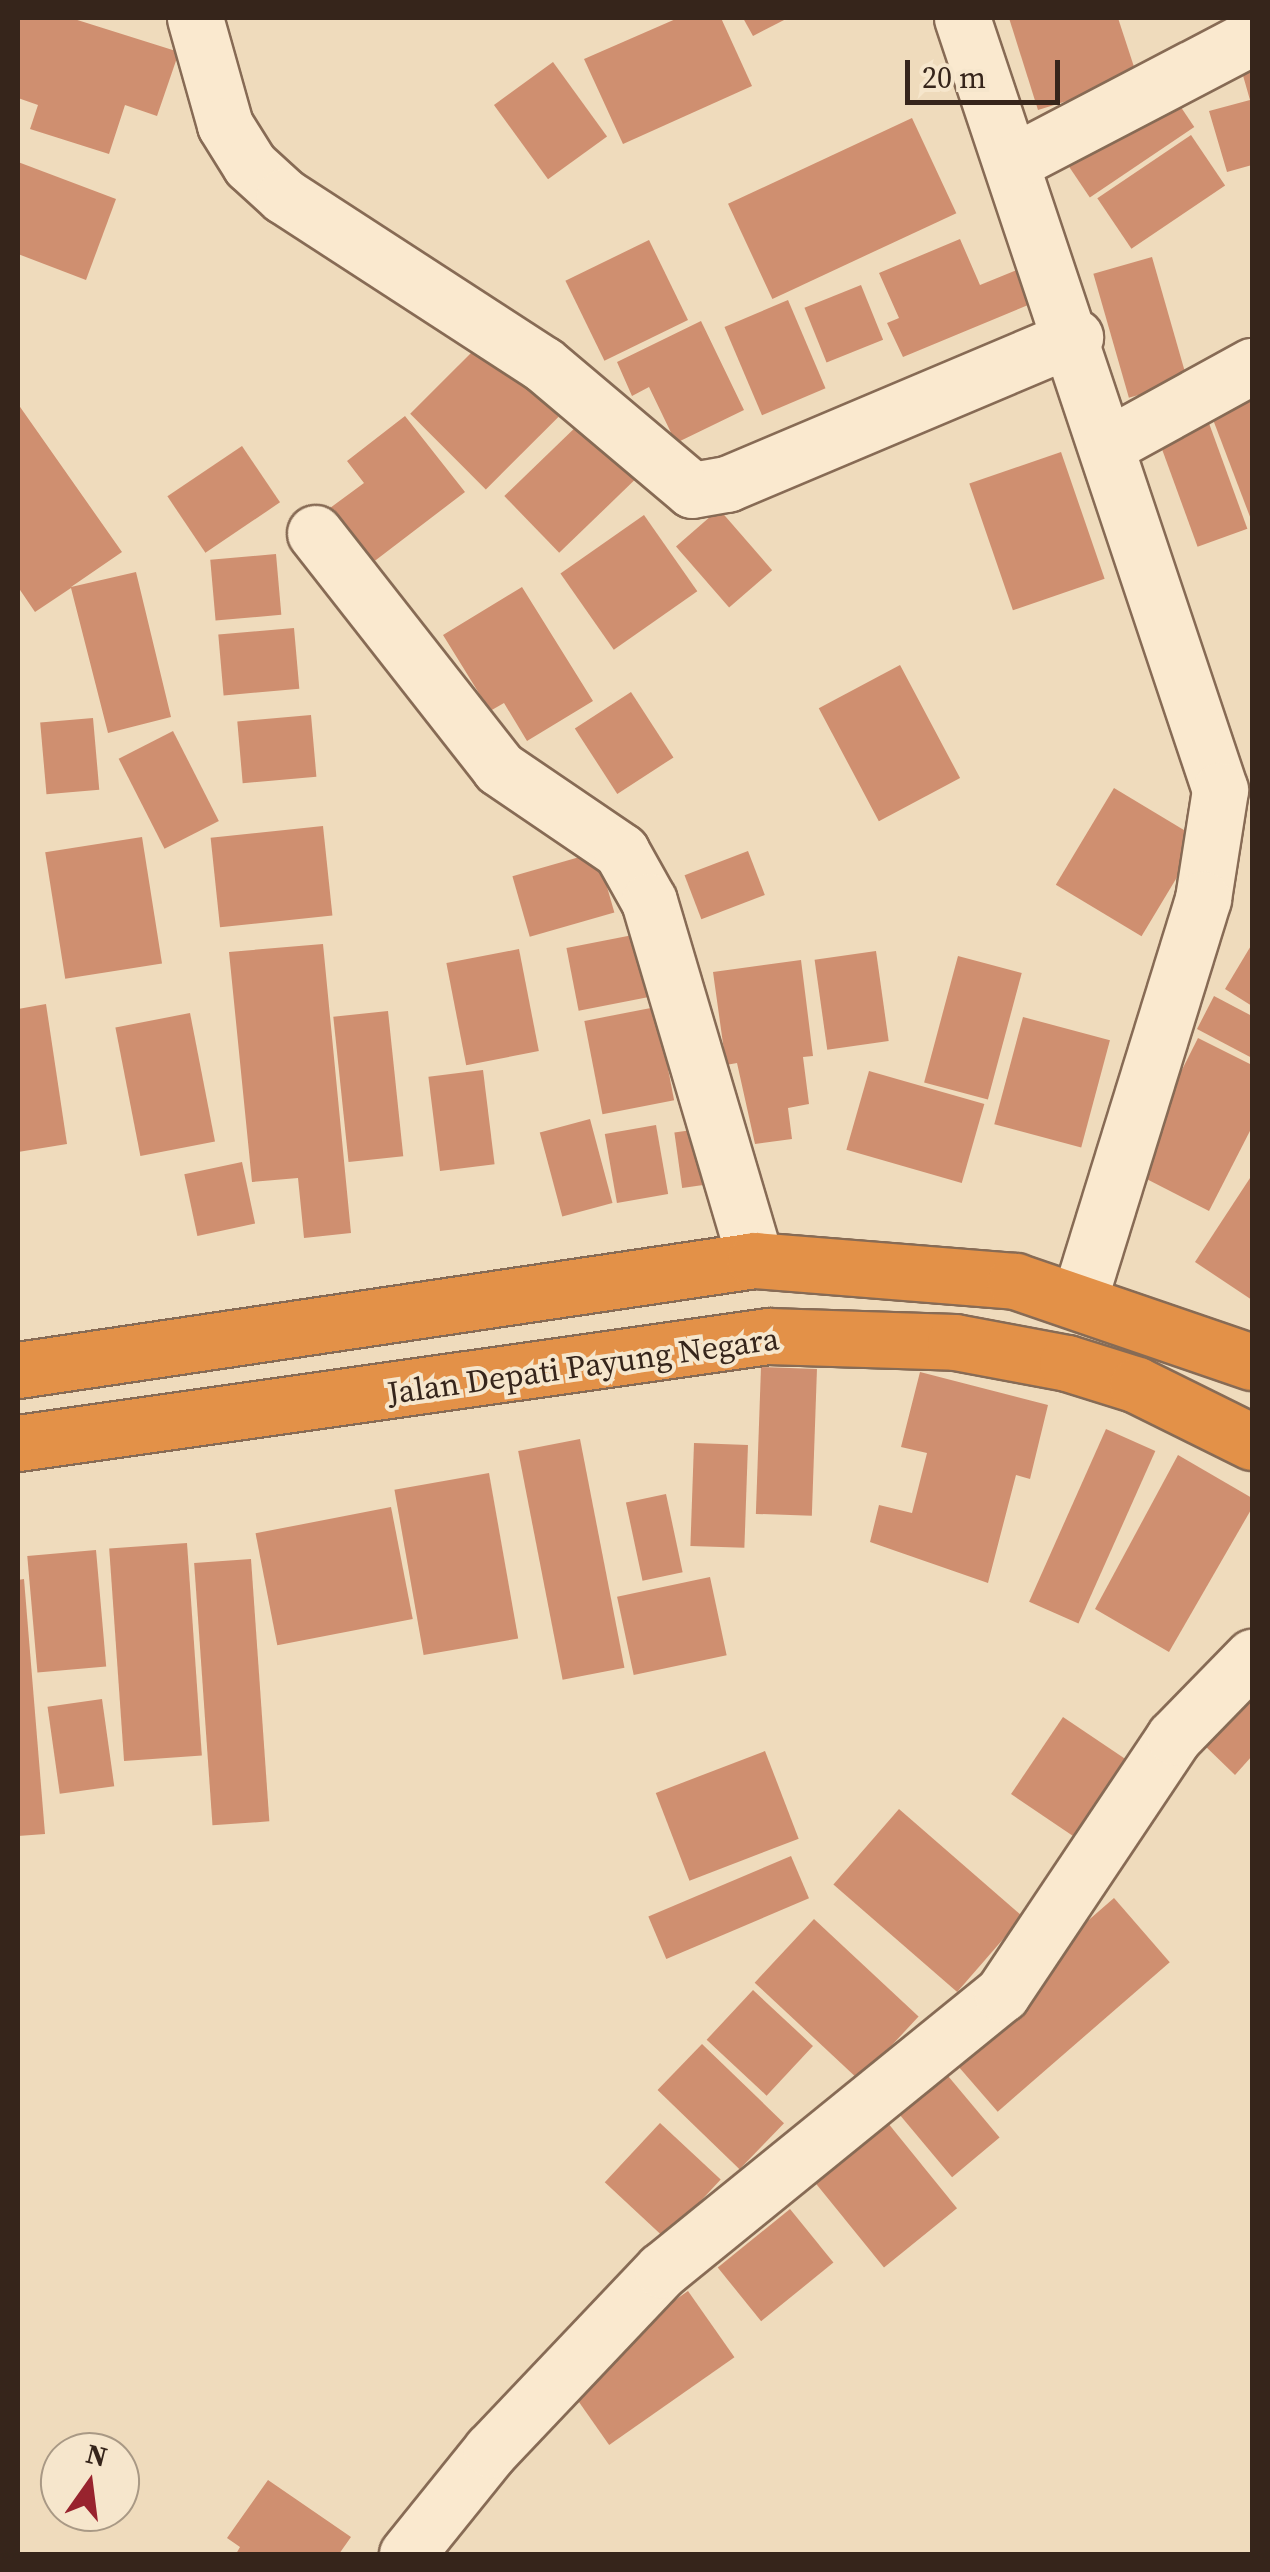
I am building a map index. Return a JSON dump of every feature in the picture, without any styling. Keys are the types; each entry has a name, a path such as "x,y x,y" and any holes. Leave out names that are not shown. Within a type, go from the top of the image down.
{"highway":[{"path":"18,1370 755,1260 932,1270 1080,1296 1252,1362"},
{"name":"Jalan Depati Payung Negara","path":"18,1442 768,1336 955,1342 1066,1363 1137,1384 1252,1442"}],"street":[{"path":"196,18 225,124 250,165 284,196 543,364 692,490 727,484 1076,337"},
{"path":"962,18 1110,444 1236,781 1204,899 1080,1296"},
{"path":"1013,162 1252,38"},
{"path":"1110,444 1252,366"},
{"path":"316,533 499,768 621,852 649,901 755,1260"},
{"path":"407,2554 491,2450 662,2270 1002,1994 1174,1737 1252,1657"}],"building":[{"path":"18,18 71,18 179,52 157,116 125,105 109,154 30,129 38,105 18,98"},
{"path":"678,18 721,18 752,86 623,144 584,59"},
{"path":"743,18 788,18 753,36"},
{"path":"1009,18 1118,18 1138,79 1038,110"},
{"path":"1252,54 1252,165 1227,172 1209,111 1250,100 1238,58"},
{"path":"553,62 607,136 548,179 494,105"},
{"path":"1168,88 1194,127 1090,197 1064,158"},
{"path":"912,118 956,213 772,299 728,204"},
{"path":"1191,135 1225,186 1131,249 1097,198"},
{"path":"18,162 116,199 86,280 18,254"},
{"path":"960,239 980,285 1019,269 1033,303 903,357 887,323 899,318 879,273"},
{"path":"649,240 688,320 604,361 565,281"},
{"path":"1152,257 1188,381 1129,398 1093,274"},
{"path":"861,285 883,340 827,363 804,308"},
{"path":"788,300 826,388 762,415 724,327"},
{"path":"701,321 744,410 676,443 649,387 632,396 617,362"},
{"path":"483,341 559,417 486,489 410,414"},
{"path":"1252,392 1252,522 1209,409"},
{"path":"18,404 122,552 71,587 136,572 171,717 108,733 71,588 35,612 18,587"},
{"path":"1206,415 1247,529 1198,547 1156,433"},
{"path":"405,416 465,492 372,563 330,508 364,483 347,461"},
{"path":"582,421 637,478 559,553 504,496"},
{"path":"242,446 280,502 205,553 167,496"},
{"path":"1061,452 1105,579 1013,610 969,484"},
{"path":"719,509 772,570 729,608 676,546"},
{"path":"644,515 697,591 614,650 560,574"},
{"path":"276,554 281,615 216,621 210,560"},
{"path":"522,587 593,701 527,741 504,703 490,711 443,635"},
{"path":"294,628 299,689 224,695 218,635"},
{"path":"900,665 960,778 879,821 819,708"},
{"path":"631,692 673,757 617,794 575,728"},
{"path":"311,715 316,777 243,783 237,721"},
{"path":"93,718 99,790 46,794 40,723"},
{"path":"173,731 219,821 165,849 119,759"},
{"path":"1114,788 1200,840 1142,936 1056,885"},
{"path":"323,826 332,916 220,927 211,838"},
{"path":"142,837 162,963 65,979 45,852"},
{"path":"748,851 765,895 701,919 685,875"},
{"path":"597,852 614,913 530,937 512,876"},
{"path":"643,933 655,996 579,1011 566,948"},
{"path":"323,944 351,1233 304,1238 298,1178 252,1182 229,952"},
{"path":"1252,944 1252,1006 1225,989"},
{"path":"519,949 539,1051 466,1065 446,963"},
{"path":"876,951 889,1041 827,1050 815,960"},
{"path":"958,956 1022,973 988,1100 924,1083"},
{"path":"801,960 813,1056 803,1057 809,1104 788,1108 792,1139 755,1144 737,1063 726,1065 713,972"},
{"path":"1214,996 1252,1016 1252,1058 1197,1029"},
{"path":"46,1004 67,1144 18,1152 18,1009"},
{"path":"656,1007 674,1100 602,1114 584,1021"},
{"path":"388,1011 403,1156 349,1162 333,1017"},
{"path":"190,1013 215,1142 140,1156 115,1028"},
{"path":"1023,1017 1110,1040 1081,1148 994,1124"},
{"path":"1198,1038 1252,1065 1252,1127 1209,1211 1131,1171"},
{"path":"483,1070 495,1164 440,1171 428,1077"},
{"path":"869,1071 984,1104 962,1183 846,1150"},
{"path":"590,1119 613,1203 562,1216 540,1132"},
{"path":"656,1125 668,1194 617,1203 605,1134"},
{"path":"713,1127 721,1182 682,1188 674,1132"},
{"path":"242,1162 255,1224 197,1236 184,1174"},
{"path":"1252,1175 1252,1300 1195,1262"},
{"path":"761,1367 817,1369 812,1516 756,1514"},
{"path":"920,1372 1048,1405 1030,1479 1016,1475 988,1583 870,1542 879,1505 912,1513 927,1453 901,1447"},
{"path":"1106,1429 1155,1451 1078,1624 1029,1602"},
{"path":"580,1439 624,1668 563,1680 518,1451"},
{"path":"694,1443 748,1445 744,1548 690,1546"},
{"path":"1178,1455 1252,1498 1252,1508 1169,1652 1095,1609"},
{"path":"489,1473 518,1638 424,1655 394,1490"},
{"path":"666,1494 683,1572 643,1581 626,1503"},
{"path":"391,1507 413,1619 277,1645 256,1533"},
{"path":"187,1543 202,1755 124,1761 109,1548"},
{"path":"96,1550 106,1667 37,1673 27,1556"},
{"path":"251,1559 269,1821 212,1825 194,1563"},
{"path":"710,1577 727,1655 634,1675 617,1597"},
{"path":"24,1579 45,1834 18,1836 18,1580"},
{"path":"1252,1689 1252,1756 1235,1775 1201,1742"},
{"path":"102,1699 114,1786 60,1794 48,1707"},
{"path":"1063,1717 1134,1765 1082,1842 1011,1794"},
{"path":"765,1751 799,1839 689,1881 656,1793"},
{"path":"899,1809 1023,1917 957,1992 833,1884"},
{"path":"791,1856 809,1898 666,1959 648,1917"},
{"path":"1114,1898 1170,1962 998,2112 942,2048"},
{"path":"814,1919 919,2017 859,2080 755,1983"},
{"path":"753,1990 813,2046 767,2096 707,2040"},
{"path":"702,2044 784,2123 740,2169 658,2090"},
{"path":"943,2070 1000,2137 952,2177 896,2110"},
{"path":"879,2112 957,2208 884,2268 806,2171"},
{"path":"660,2123 721,2180 665,2239 605,2182"},
{"path":"790,2209 833,2263 761,2321 718,2268"},
{"path":"688,2291 734,2357 609,2445 563,2379"},
{"path":"268,2480 351,2537 339,2554 236,2554 240,2547 227,2538"}]}
